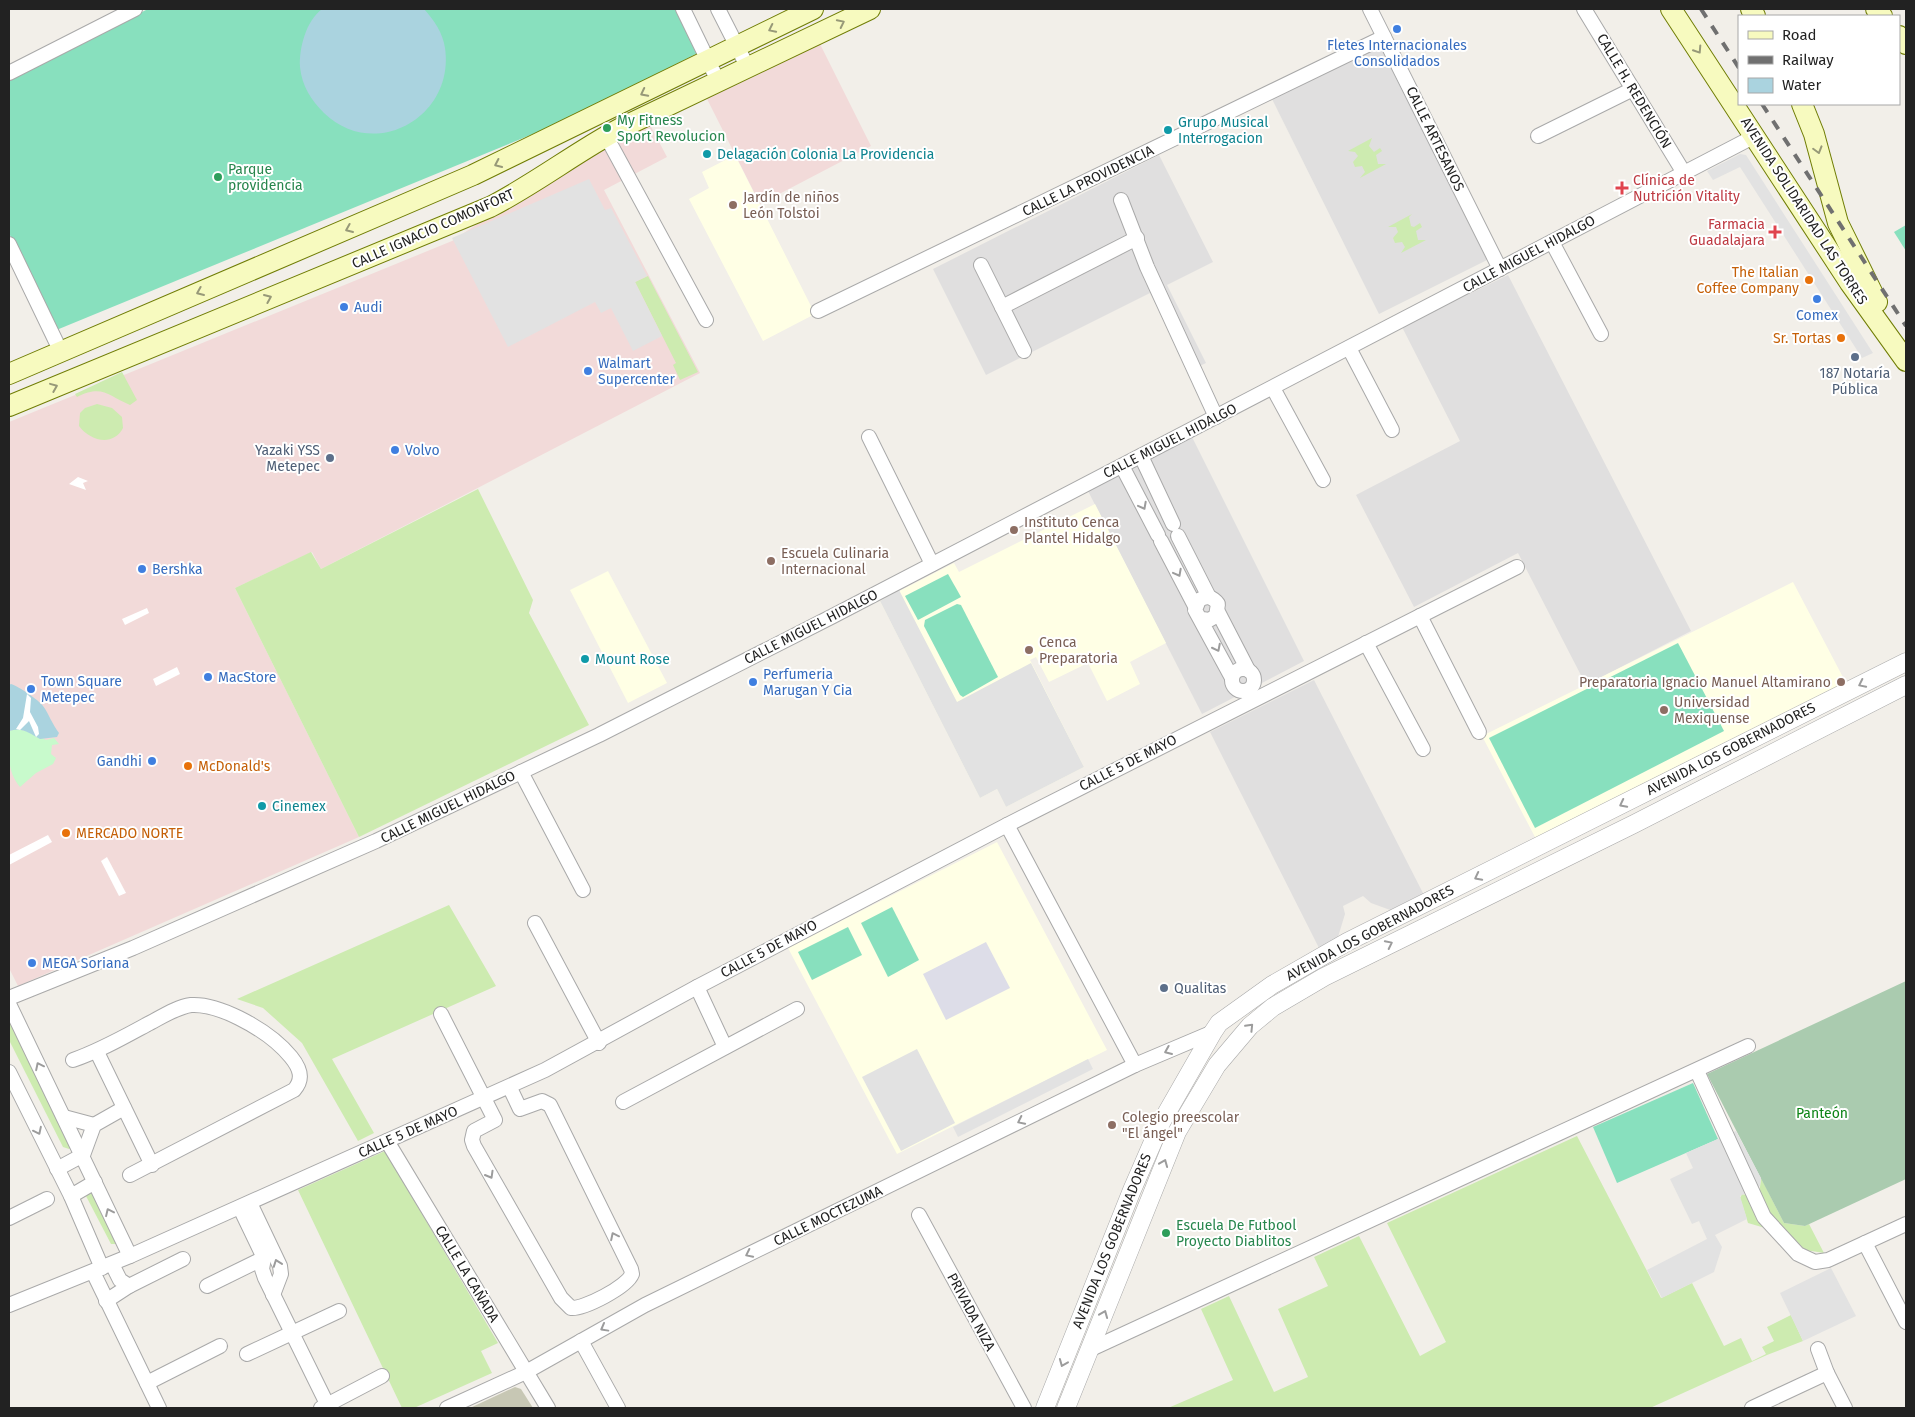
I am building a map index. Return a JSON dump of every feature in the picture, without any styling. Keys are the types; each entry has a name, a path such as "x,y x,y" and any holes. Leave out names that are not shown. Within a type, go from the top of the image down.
{"main road":[{"path":"9,374 473,175 814,9"},
{"name":"CALLE IGNACIO COMONFORT","path":"9,406 490,207 518,192 606,136 870,9"},
{"name":"AVENIDA SOLIDARIDAD LAS TORRES","path":"1672,9 1850,283 1906,361"},
{"name":"AVENIDA SOLIDARIDAD LAS TORRES","path":"1802,105 1814,134 1844,239 1906,357"}],"street":[{"path":"9,72 135,9"},
{"path":"683,9 718,81"},
{"path":"718,9 748,68"},
{"name":"CALLE ARTESANOS","path":"1370,9 1500,269"},
{"name":"CALLE H. REDENCIÓN","path":"1584,9 1684,173"},
{"name":"CALLE LA PROVIDENCIA","path":"818,311 1384,37"},
{"path":"1538,136 1633,89"},
{"path":"606,136 706,320"},
{"name":"CALLE MIGUEL HIDALGO","path":"9,998 133,948 376,841 521,772 1122,466 1754,136"},
{"path":"1121,200 1151,276 1216,417"},
{"path":"1002,307 1137,238"},
{"path":"1552,242 1601,334"},
{"path":"9,244 61,352"},
{"path":"980,265 1024,351"},
{"path":"1349,348 1392,430"},
{"path":"1273,388 1323,480"},
{"path":"869,437 932,564"},
{"path":"1122,466 1195,606 1196,613 1202,619 1232,678 1235,688 1246,690 1253,682 1252,675 1218,612 1218,604 1209,597 1141,456"},
{"path":"1160,538 1171,544 1176,530"},
{"name":"CALLE 5 DE MAYO","path":"9,1305 130,1256 510,1088 600,1043 697,988 1007,825 1517,567"},
{"path":"1195,606 1199,600 1209,597"},
{"path":"1202,619 1213,619 1218,612"},
{"path":"1420,616 1479,732"},
{"path":"1366,644 1423,750"},
{"name":"AVENIDA LOS GOBERNADORES","path":"1045,1408 1162,1121 1212,1032 1219,1024 1248,1001 1308,964 1906,662"},
{"name":"AVENIDA LOS GOBERNADORES","path":"1066,1408 1177,1132 1217,1065 1250,1026 1273,1007 1304,987 1906,685"},
{"path":"521,772 583,890"},
{"path":"1007,825 1135,1065"},
{"path":"1518,857 1528,876"},
{"path":"535,923 600,1043"},
{"path":"697,988 725,1047"},
{"path":"9,1004 130,1256"},
{"path":"74,1060 97,1052 171,1012 191,1005 224,1011 250,1023 283,1048 298,1068 301,1075 299,1084 294,1090 130,1176"},
{"path":"622,1102 797,1009"},
{"path":"441,1014 495,1120 474,1131 472,1140 474,1146 561,1298 570,1308 581,1307 626,1284 632,1274 631,1270 550,1105 542,1101 520,1109 510,1088"},
{"name":"CALLE MOCTEZUMA","path":"447,1408 526,1372 645,1305 1135,1065 1212,1032"},
{"path":"1089,1350 1748,1046"},
{"path":"97,1052 152,1165"},
{"path":"1697,1071 1760,1211 1798,1254 1815,1262 1828,1260 1906,1224"},
{"path":"9,1072 14,1089 71,1196 102,1268 106,1301 159,1408"},
{"path":"57,1169 83,1155 94,1125 124,1108"},
{"path":"64,1117 94,1125"},
{"name":"CALLE LA CAÑADA","path":"387,1141 548,1408"},
{"path":"71,1196 95,1182"},
{"path":"9,1218 47,1199"},
{"path":"245,1206 264,1258 262,1268 326,1407 382,1376"},
{"path":"245,1206 280,1266 281,1274 273,1295"},
{"name":"PRIVADA NIZA","path":"919,1215 1024,1408"},
{"path":"1865,1243 1906,1322"},
{"path":"207,1286 264,1258"},
{"path":"106,1301 129,1286 183,1260"},
{"path":"102,1268 129,1286"},
{"path":"247,1354 339,1311"},
{"path":"581,1341 612,1406"},
{"path":"147,1383 220,1346"},
{"path":"1818,1349 1845,1408"},
{"path":"1752,1408 1827,1372"}],"shaded area":[{"path":"813,30 871,146 760,204 704,93 648,121 667,157 604,190 700,373 321,569 312,552 235,588 359,837 18,986 9,968 9,422 452,241 584,152"},
{"path":"1380,43 1487,260 1379,314 1271,97"},
{"path":"1740,154 1746,155 1873,353 1862,358 1740,167 1713,180 1707,171"},
{"path":"735,155 815,314 763,341 689,199 709,188 702,172"},
{"path":"1159,155 1213,262 1167,285 1206,363 1189,371 1150,293 986,375 933,269"},
{"path":"589,179 605,210 611,208 647,276 635,282 662,336 633,351 611,308 601,313 595,302 508,347 452,238"},
{"path":"1508,275 1691,631 1586,685 1518,553 1414,607 1356,495 1460,441 1402,327"},
{"path":"1192,437 1304,661 1202,714 1088,491"},
{"name":"Cenca Preparatoria","path":"1095,504 1166,643 1130,662 1140,684 1107,701 1088,663 1049,682 1036,657 1030,660 1084,767 1006,807 997,789 980,798 880,601 954,563 959,572"},
{"path":"608,571 667,683 628,703 570,590"},
{"name":"Universidad Mexiquense","path":"1793,582 1846,683 1536,839 1482,736"},
{"path":"899,590 957,702 1031,663 1084,767 1006,807 997,789 980,798 880,601"},
{"path":"1314,680 1424,895 1393,911 1371,903 1363,896 1343,906 1345,914 1338,937 1319,948 1210,732"},
{"path":"997,842 1107,1050 897,1154 788,948"},
{"path":"986,942 1010,988 946,1020 923,974"},
{"path":"917,1049 955,1123 901,1151 862,1077"},
{"path":"1088,1059 1093,1069 958,1137 953,1127"},
{"path":"1736,1131 1761,1178 1760,1186 1740,1196 1747,1219 1715,1235 1722,1247 1714,1272 1662,1298 1647,1270 1707,1239 1699,1221 1692,1224 1670,1179 1693,1168 1686,1153"},
{"path":"1831,1268 1856,1316 1803,1341 1780,1293"},
{"path":"515,1387 521,1389 533,1408 470,1408"}],"green space":[{"name":"Parque providencia","path":"148,9 678,9 700,52 562,122 54,331 9,233 9,79"},
{"path":"1372,138 1369,146 1374,152 1380,148 1382,151 1376,155 1378,164 1386,164 1360,178 1365,172 1362,166 1355,167 1353,162 1358,156 1355,152 1348,151"},
{"path":"1412,214 1409,217 1411,226 1414,227 1420,223 1422,227 1416,231 1418,240 1426,240 1401,253 1405,247 1402,242 1395,243 1393,238 1398,232 1396,227 1388,227"},
{"path":"1906,225 1906,251 1894,232"},
{"path":"648,276 698,372 680,380 673,365 676,363 635,282"},
{"path":"122,372 137,400 130,405 99,391 77,397 75,394"},
{"path":"97,404 112,408 122,417 123,428 119,434 108,440 95,438 79,426 80,413 85,408"},
{"path":"478,489 533,600 529,613 589,725 359,837 235,588 311,552 321,569"},
{"path":"948,574 961,597 918,620 905,596"},
{"path":"957,604 961,605 998,677 963,697 960,695 924,626 925,620"},
{"path":"1678,643 1724,731 1535,828 1489,738"},
{"path":"16,729 32,732 46,740 54,738 59,744 52,745 51,754 56,758 53,764 36,773 20,787 12,774 9,761 9,731"},
{"path":"449,905 496,986 332,1059 374,1133 358,1141 302,1043 263,1008 237,999"},
{"path":"892,907 919,960 888,977 861,923"},
{"path":"848,927 862,955 812,980 798,952"},
{"name":"Panteón","path":"1906,981 1906,1179 1805,1226 1784,1223 1707,1074"},
{"path":"9,1017 72,1147 69,1149 63,1147 9,1040"},
{"path":"1693,1083 1718,1139 1617,1183 1593,1127"},
{"path":"1577,1136 1661,1298 1692,1283 1724,1346 1741,1338 1752,1361 1766,1354 1762,1347 1774,1341 1767,1327 1791,1315 1803,1341 1767,1355 1650,1408 1168,1408 1233,1380 1201,1309 1229,1296 1274,1392 1308,1377 1278,1309 1328,1286 1314,1257 1359,1236 1420,1356 1446,1342 1387,1223"},
{"path":"385,1151 498,1343 481,1351 492,1373 414,1408 402,1408 298,1190"},
{"path":"1761,1178 1784,1223 1805,1226 1809,1224 1824,1253 1805,1250 1767,1213 1759,1196"},
{"path":"90,1189 119,1244 111,1244 86,1196"},
{"path":"1742,1194 1746,1195 1765,1228 1748,1223 1740,1198"}],"water":[{"path":"322,9 424,9 438,27 445,48 445,73 437,94 425,112 407,125 387,132 366,133 344,127 324,113 308,92 300,67 302,43 305,35 312,20"},
{"path":"11,684 41,703 59,733 57,737 40,739 22,730 9,731 9,685"}],"pier":[{"path":"78,477 88,481 83,483 86,490 69,484"},
{"path":"147,608 149,613 125,625 122,619"},
{"path":"177,667 180,674 156,686 153,679"},
{"path":"27,694 31,698 30,712 38,727 39,734 36,737 29,721 20,730 16,729 23,718"},
{"path":"48,835 52,842 9,865 9,855"},
{"path":"107,857 126,893 119,896 101,861"}],"railway":[{"path":"1701,9 1738,66"},
{"path":"1763,105 1906,326"}],"place":[{"name":"Fletes Internacionales Consolidados","path":"1397,29"},
{"name":"My Fitness Sport Revolucion","path":"607,128"},
{"name":"Grupo Musical Interrogacion","path":"1168,130"},
{"name":"Delagación Colonia La Providencia","path":"707,154"},
{"name":"Parque providencia","path":"218,177"},
{"name":"Clínica de Nutrición Vitality","path":"1622,188"},
{"name":"Jardín de niños León Tolstoi","path":"733,205"},
{"name":"Farmacia Guadalajara","path":"1775,232"},
{"name":"The Italian Coffee Company","path":"1809,280"},
{"name":"Comex","path":"1817,299"},
{"name":"Audi","path":"344,307"},
{"name":"Sr. Tortas","path":"1841,338"},
{"name":"187 Notaría Pública","path":"1855,357"},
{"name":"Walmart Supercenter","path":"588,371"},
{"name":"Volvo","path":"395,450"},
{"name":"Yazaki YSS Metepec","path":"330,458"},
{"name":"Instituto Cenca Plantel Hidalgo","path":"1014,530"},
{"name":"Escuela Culinaria Internacional","path":"771,561"},
{"name":"Bershka","path":"142,569"},
{"name":"Cenca Preparatoria","path":"1029,650"},
{"name":"Mount Rose","path":"585,659"},
{"name":"MacStore","path":"208,677"},
{"name":"Perfumeria Marugan Y Cia","path":"753,682"},
{"name":"Preparatoria Ignacio Manuel Altamirano","path":"1841,682"},
{"name":"Town Square Metepec","path":"31,689"},
{"name":"Universidad Mexiquense","path":"1664,710"},
{"name":"Gandhi","path":"152,761"},
{"name":"McDonald's","path":"188,766"},
{"name":"Cinemex","path":"262,806"},
{"name":"MERCADO NORTE","path":"66,833"},
{"name":"MEGA Soriana","path":"32,963"},
{"name":"Qualitas","path":"1164,988"},
{"name":"Colegio preescolar \"El ángel\"","path":"1112,1125"},
{"name":"Escuela De Futbool Proyecto Diablitos","path":"1166,1233"}]}
